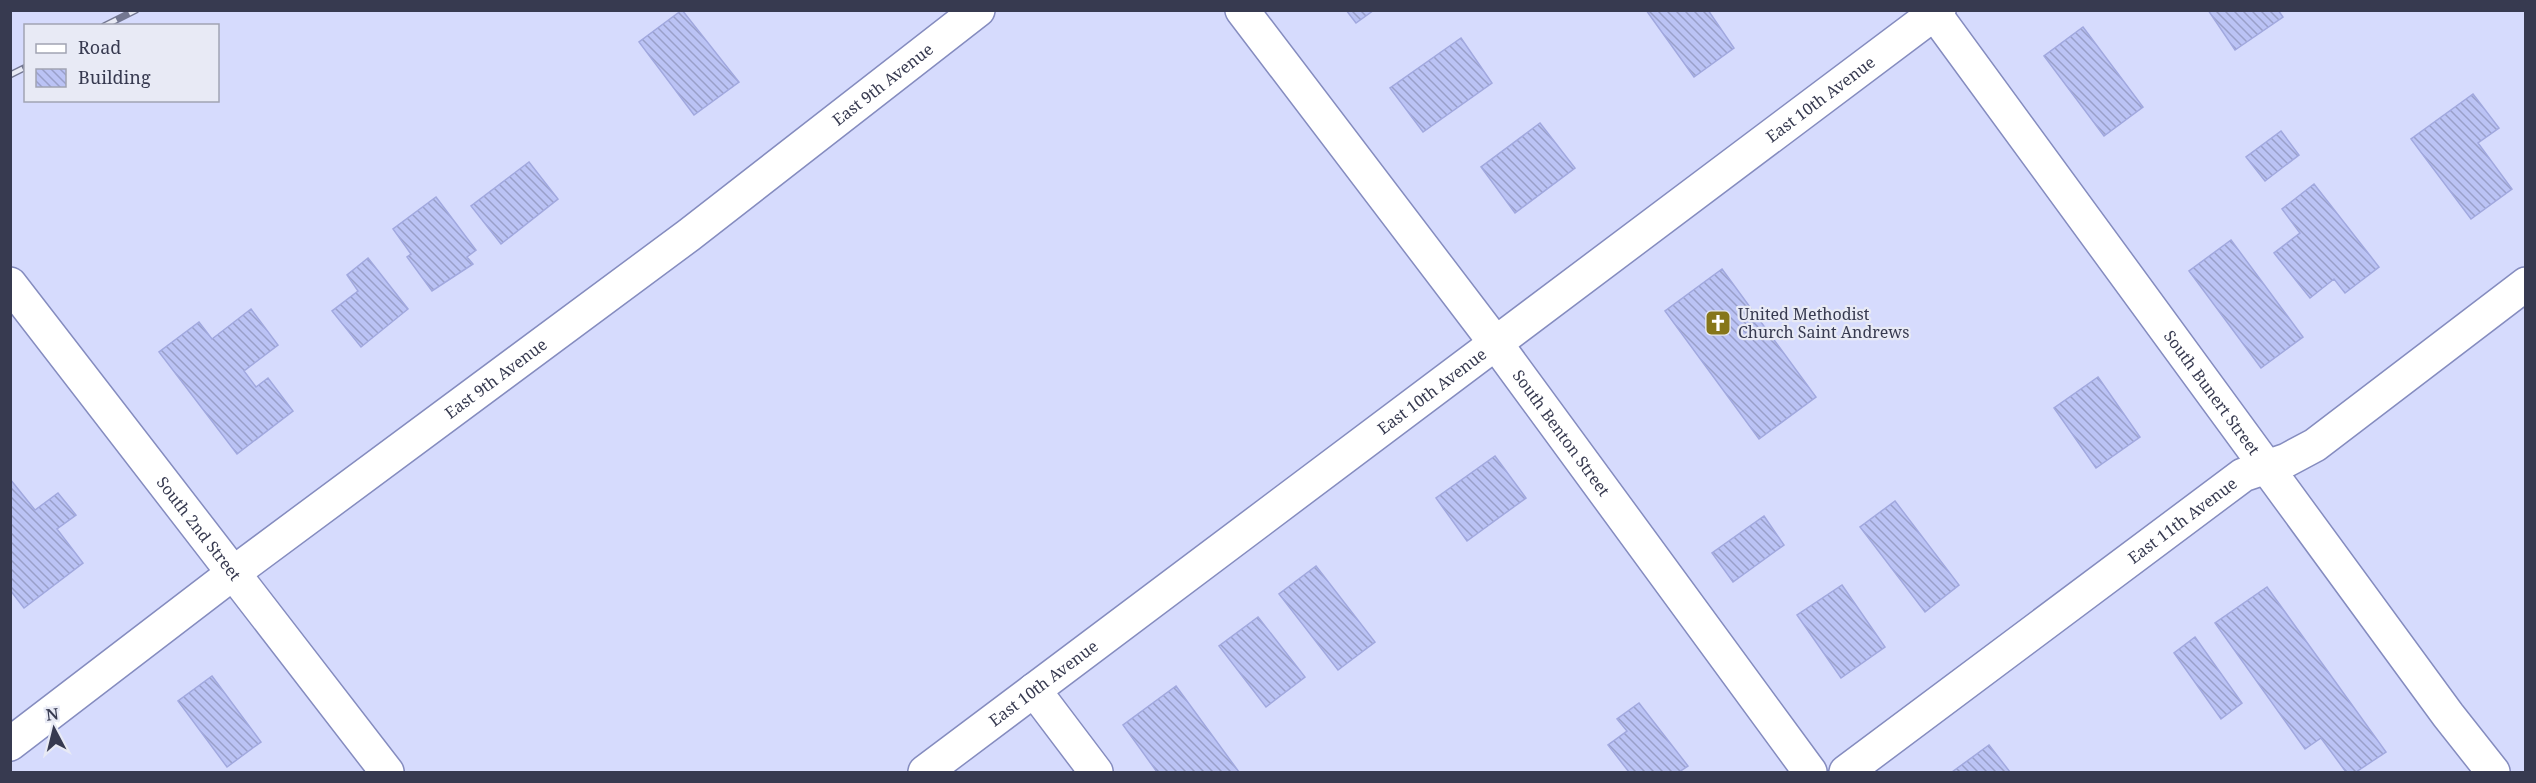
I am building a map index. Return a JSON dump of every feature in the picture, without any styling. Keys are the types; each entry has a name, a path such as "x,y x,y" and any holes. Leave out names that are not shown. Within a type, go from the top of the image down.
{"street":[{"name":"East 9th Avenue","path":"10,744 232,574 689,235 978,10"},
{"name":"South Benton Street","path":"1242,10 1497,345 1810,772"},
{"name":"East 10th Avenue","path":"925,772 1497,345 1936,12"},
{"name":"South Bunert Street","path":"1936,12 2266,467 2448,715 2493,772"},
{"name":"South 2nd Street","path":"10,284 387,772"},
{"name":"East 11th Avenue","path":"1846,772 2243,475 2287,460 2315,445 2526,285"},
{"path":"1034,690 1096,772"}],"building":[{"path":"682,10 739,82 694,115 639,42"},
{"path":"1346,10 1374,10 1356,23"},
{"path":"1646,10 1708,10 1734,48 1694,77"},
{"path":"2208,10 2278,10 2283,17 2235,50"},
{"path":"2083,27 2143,107 2104,136 2044,56"},
{"path":"1461,38 1492,83 1423,132 1390,88"},
{"path":"2473,94 2499,128 2478,143 2512,189 2471,219 2411,139"},
{"path":"1540,123 1575,168 1515,213 1481,167"},
{"path":"2281,131 2299,155 2265,181 2246,157"},
{"path":"529,162 558,199 501,244 471,206"},
{"path":"2314,184 2379,267 2345,293 2334,279 2310,298 2274,253 2300,233 2282,209"},
{"path":"436,197 476,250 467,257 473,264 432,291 407,257 411,254 393,229"},
{"path":"2231,240 2303,337 2261,368 2189,271"},
{"path":"368,258 408,309 361,347 332,311 358,291 347,275"},
{"path":"1722,269 1816,397 1759,439 1665,311"},
{"path":"251,309 278,345 244,371 256,387 268,378 293,411 237,454 159,352 199,322 212,339"},
{"path":"2098,377 2140,437 2096,468 2054,408"},
{"path":"1495,456 1526,498 1467,541 1436,498"},
{"path":"10,479 35,510 58,493 76,515 57,529 83,563 24,608 10,590"},
{"path":"1895,501 1959,585 1925,612 1860,527"},
{"path":"1764,516 1784,545 1733,582 1712,553"},
{"path":"1316,566 1375,642 1338,670 1279,594"},
{"path":"1842,585 1885,647 1841,678 1797,615"},
{"path":"2267,587 2386,752 2356,772 2346,772 2321,738 2305,749 2215,623"},
{"path":"1258,617 1305,677 1266,707 1219,646"},
{"path":"2195,637 2242,703 2221,719 2174,653"},
{"path":"212,676 261,742 227,767 178,701"},
{"path":"1176,686 1239,772 1157,772 1123,725"},
{"path":"1639,703 1688,766 1679,772 1629,772 1608,745 1627,731 1617,719"},
{"path":"1989,745 2010,772 1952,772"}],"railway":[{"path":"108,24 136,10"},
{"path":"10,75 24,68"}],"place":[{"name":"United Methodist Church Saint Andrews","path":"1718,323"}]}
